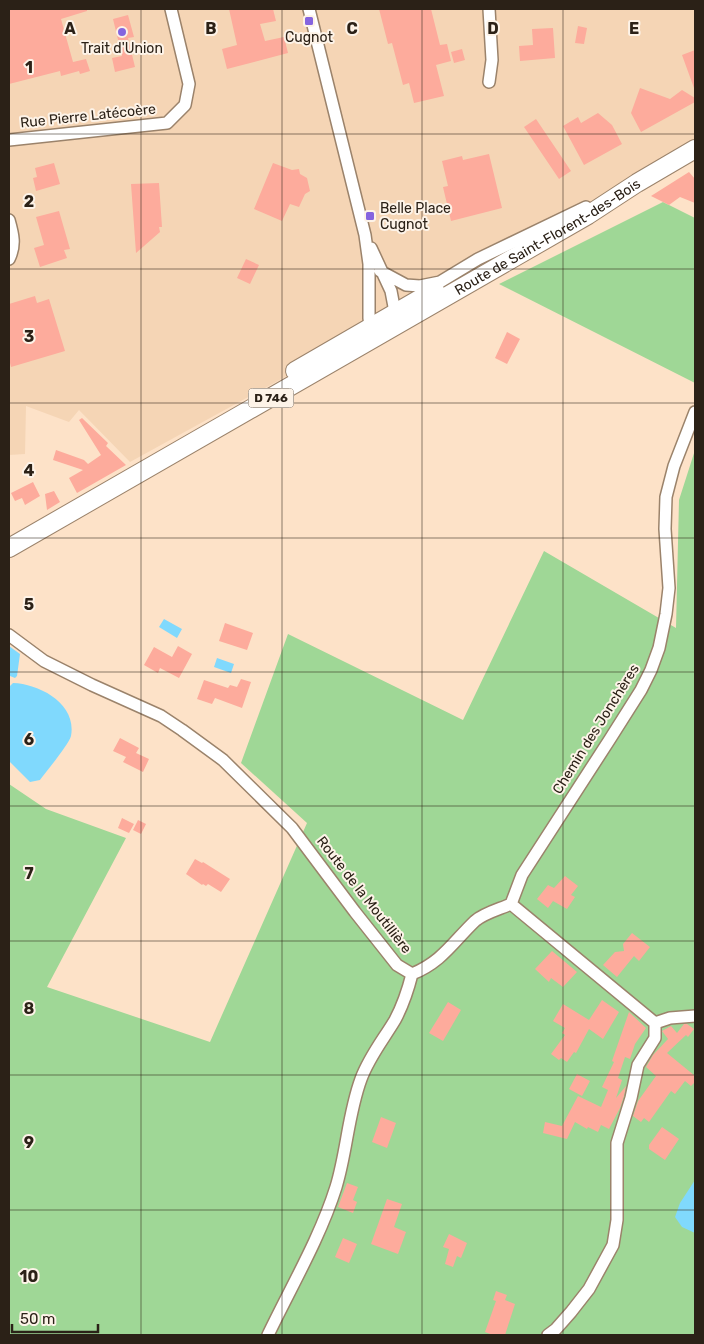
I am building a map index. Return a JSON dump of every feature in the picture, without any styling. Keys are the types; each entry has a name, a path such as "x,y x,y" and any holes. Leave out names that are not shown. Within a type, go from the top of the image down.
{"main road":[{"name":"D 746","path":"637,183 695,150"},
{"name":"Route de Saint-Florent-des-Bois","path":"118,484 192,434 383,322 586,207 637,183"},
{"name":"Route de Saint-Florent-des-Bois","path":"9,548 118,484 186,448 424,311 588,215 637,183"}],"street":[{"name":"Rue Pierre Latécoère","path":"9,140 166,123 185,105 189,84 171,9"},
{"path":"309,9 365,235 368,264 383,322"},
{"path":"489,9 492,60 489,82"},
{"path":"380,270 406,285 420,286 440,282 478,259 586,207"},
{"path":"9,220 14,236 14,247 9,259"},
{"path":"365,235 391,291 383,322"},
{"path":"280,393 314,366 383,322 424,311"},
{"name":"Chemin des Jonchères","path":"511,904 522,875 641,690 651,670 659,648 669,588 665,529 666,497 674,466 695,412"},
{"name":"Route de la Moutillière","path":"9,635 44,661 161,716 223,760 292,828 397,965 412,974 427,968 450,949 477,920 511,904"},
{"path":"511,904 655,1023"},
{"path":"268,1335 323,1222 343,1164 353,1105 361,1079 374,1050 394,1020 408,992 412,974"},
{"path":"655,1023 670,1018 695,1016"},
{"path":"548,1335 572,1312 589,1289 612,1245 617,1220 617,1143 631,1098 638,1065 655,1038 655,1023"}],"shaded area":[{"path":"9,9 695,9 695,149 627,189 130,462 79,410 69,422 26,406 25,454 9,455"}],"green space":[{"path":"663,202 695,218 695,383 499,284"},
{"path":"695,450 695,1335 9,1335 9,784 46,809 126,838 47,987 210,1042 307,823 241,763 288,634 463,720 544,551 676,628 679,500"}],"water":[{"path":"164,619 182,629 177,638 159,627"},
{"path":"9,646 20,654 17,676 15,678 10,676"},
{"path":"217,658 234,664 231,673 214,667"},
{"path":"13,683 34,687 45,692 62,705 68,714 71,736 40,780 30,782 9,761 9,687"},
{"path":"695,1180 695,1233 682,1227 675,1217 680,1203"}],"building":[{"path":"9,9 87,9 87,11 61,19 73,62 86,59 90,71 80,74 79,71 61,76 60,71 9,84"},
{"path":"229,9 273,9 276,21 260,24 265,41 284,37 288,53 227,69 222,49 237,45"},
{"path":"379,9 431,9 440,45 447,44 451,61 436,65 444,96 414,103 409,83 403,85 392,43 388,44"},
{"path":"128,15 134,37 128,38 135,67 115,72 112,58 122,56 113,19"},
{"path":"578,26 587,28 584,44 575,43"},
{"path":"553,28 555,58 520,61 519,46 533,45 532,29"},
{"path":"462,49 465,60 454,63 451,52"},
{"path":"695,50 695,88 694,88 682,55"},
{"path":"640,88 670,99 682,90 695,98 695,102 641,132 631,113"},
{"path":"598,113 612,125 622,144 584,165 563,126 578,117 581,123"},
{"path":"536,119 571,171 559,179 524,127"},
{"path":"489,154 502,208 451,221 443,187 448,186 442,161 462,156 463,160"},
{"path":"54,163 60,184 36,191 33,178 37,177 35,168"},
{"path":"273,163 292,170 299,169 300,174 307,178 310,191 305,194 299,207 290,204 282,221 254,209"},
{"path":"689,172 695,179 695,203 680,197 669,205 651,196"},
{"path":"159,183 162,227 159,227 160,232 136,253 131,184"},
{"path":"59,211 70,249 64,250 67,258 40,267 34,248 44,245 36,217"},
{"path":"246,259 259,265 250,284 237,278"},
{"path":"35,296 37,303 49,299 65,351 11,367 9,359 9,304"},
{"path":"507,332 520,339 507,364 495,358"},
{"path":"82,418 108,443 106,446 126,465 77,493 69,478 83,470 53,460 56,450 84,460 88,464 101,455 79,420"},
{"path":"33,482 40,496 25,505 22,498 15,501 11,493"},
{"path":"54,491 60,502 47,510 45,494"},
{"path":"225,623 253,633 247,650 219,641"},
{"path":"178,646 192,654 179,678 160,668 158,673 144,665 154,647 172,657"},
{"path":"241,679 251,682 242,708 215,698 212,704 197,699 204,680 228,688 230,685 237,687"},
{"path":"120,738 139,748 136,753 149,759 143,772 123,762 126,757 113,751"},
{"path":"122,818 134,824 129,833 118,828"},
{"path":"138,820 146,824 141,834 133,830"},
{"path":"195,859 230,879 221,892 208,884 206,886 202,885 186,874"},
{"path":"565,876 578,886 571,895 575,897 567,909 553,901 548,908 537,899 548,885 554,888"},
{"path":"632,933 650,947 639,961 634,956 617,977 603,965 615,952 624,951 623,944"},
{"path":"552,951 577,972 563,987 551,978 549,982 535,969"},
{"path":"602,1000 619,1012 603,1039 589,1029 576,1053 574,1052 567,1062 561,1058 559,1060 551,1054 565,1035 562,1033 565,1028 553,1021 563,1004 589,1020"},
{"path":"448,1002 461,1010 443,1041 429,1033"},
{"path":"629,1012 646,1028 635,1044 630,1059 625,1057 618,1078 622,1080 616,1098 626,1086 624,1096 609,1129 601,1125 598,1132 588,1127 587,1129 575,1122 567,1139 543,1133 545,1122 562,1126 578,1096 601,1107 608,1090 602,1087 614,1062 612,1061"},
{"path":"684,1024 694,1029 688,1037 686,1035 667,1053 695,1076 695,1082 691,1086 685,1081 675,1094 671,1091 649,1122 644,1118 641,1122 633,1116 638,1101 656,1076 646,1067 653,1055 668,1039 662,1031 671,1026 677,1033"},
{"path":"577,1074 590,1081 582,1096 569,1089"},
{"path":"381,1117 396,1123 387,1148 372,1142"},
{"path":"662,1127 679,1139 665,1160 649,1149 649,1145"},
{"path":"347,1183 358,1187 353,1200 357,1202 353,1213 338,1207"},
{"path":"387,1199 402,1204 394,1227 406,1232 398,1254 371,1244"},
{"path":"449,1234 467,1243 461,1258 457,1256 453,1267 445,1264 449,1249 443,1247"},
{"path":"343,1238 357,1244 349,1263 335,1257"},
{"path":"496,1291 507,1295 505,1300 515,1304 505,1335 493,1335 485,1332 496,1301 493,1300"}],"place":[{"name":"Cugnot","path":"309,21"},
{"name":"Trait d'Union","path":"122,32"},
{"name":"Belle Place Cugnot","path":"370,216"}]}
